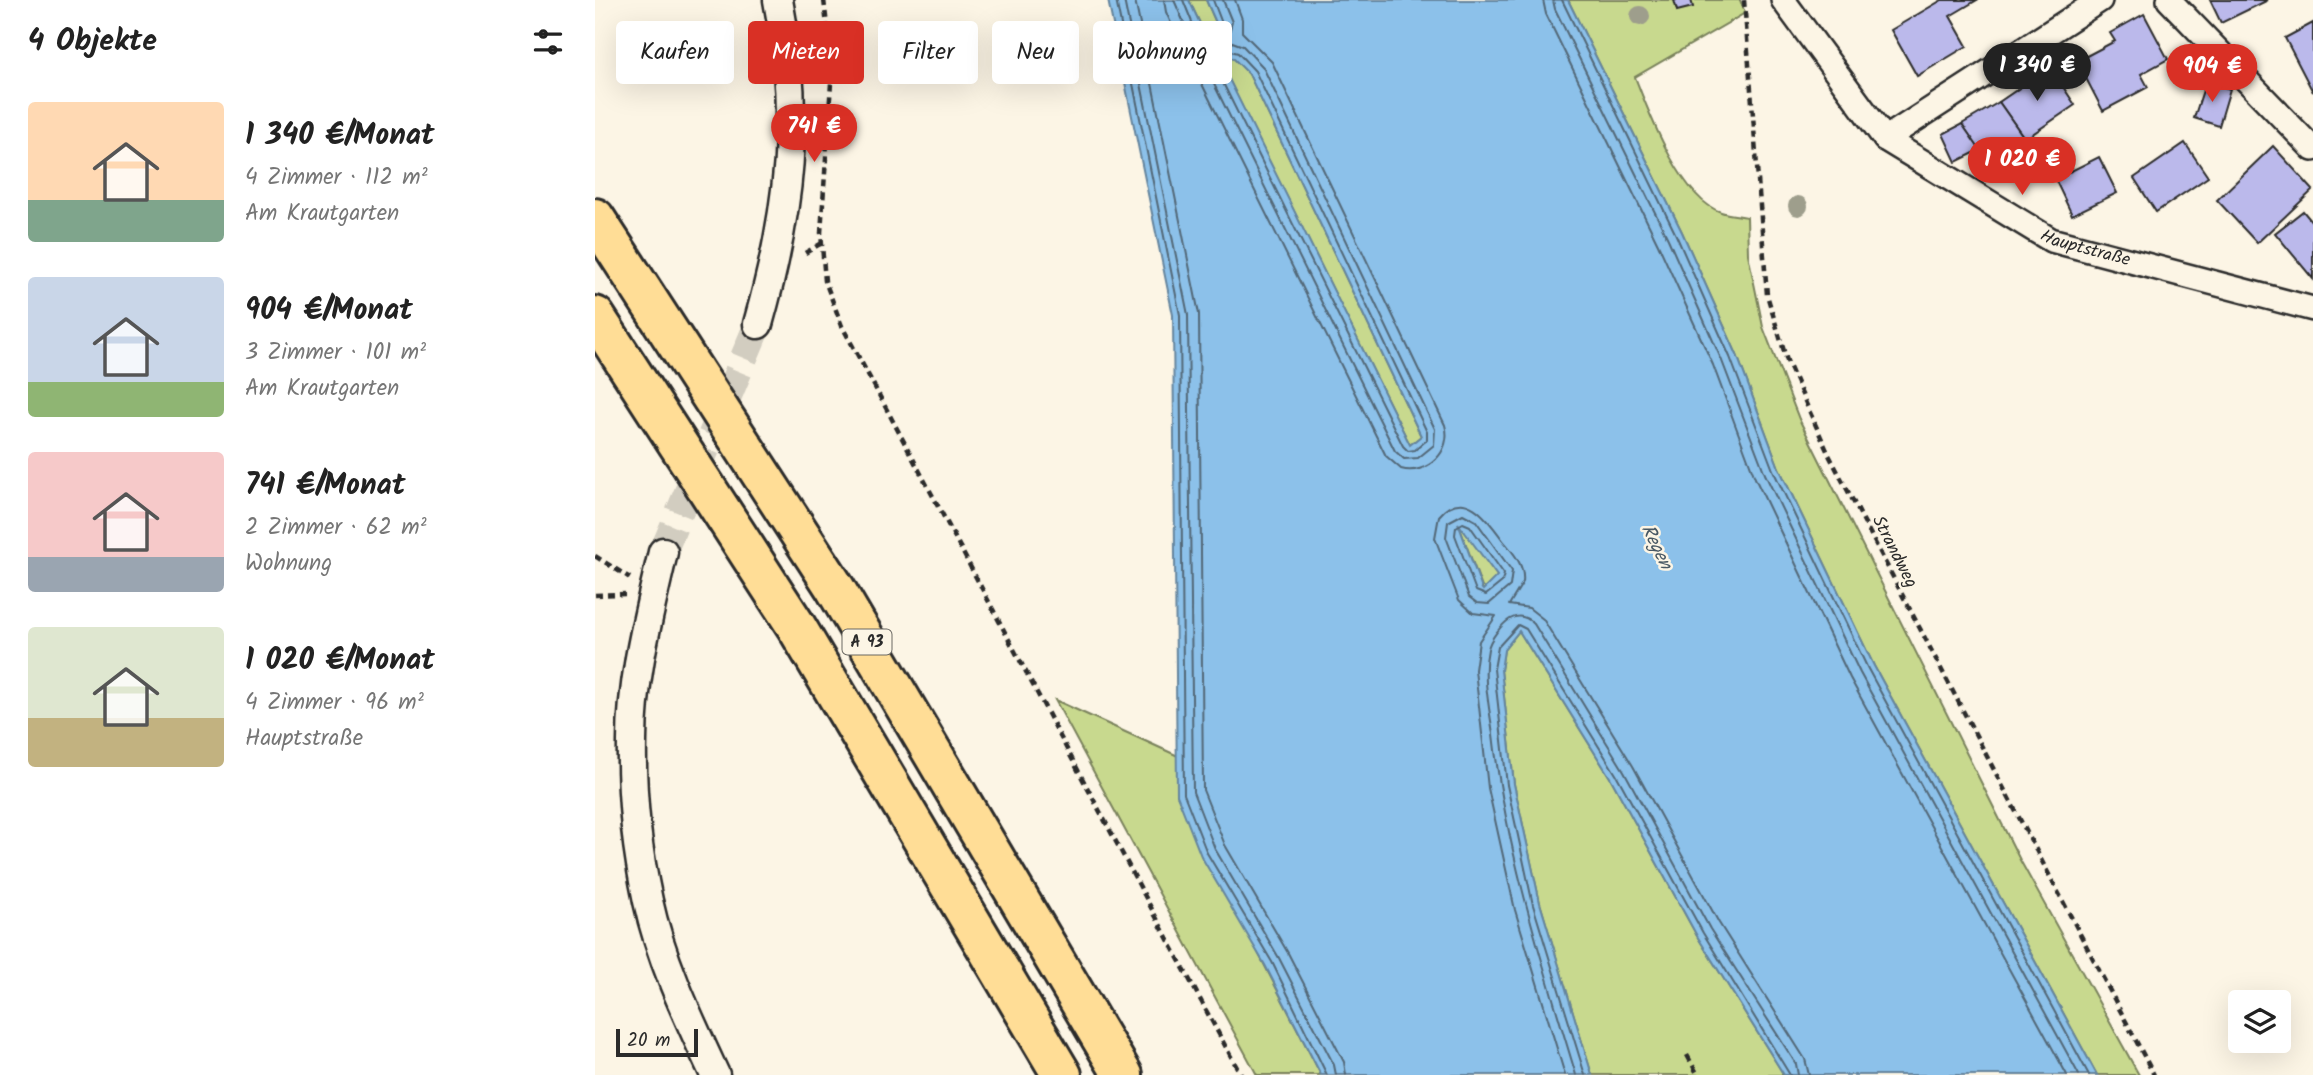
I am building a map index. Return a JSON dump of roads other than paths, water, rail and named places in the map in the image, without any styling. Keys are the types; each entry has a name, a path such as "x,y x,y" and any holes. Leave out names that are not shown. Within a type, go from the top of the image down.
{"highway":[{"name":"A 93","path":"595,218 835,588 1123,1075"},
{"name":"A 93","path":"595,316 796,626 1062,1075"}],"street":[{"path":"758,324 778,256 793,116 786,41 778,0"},
{"name":"Hauptstraße","path":"1783,0 1885,139 2051,240 2313,309"},
{"path":"1885,139 2100,0"},
{"path":"2169,0 2313,149"},
{"path":"663,552 639,659 632,741 636,813 648,902 679,997 715,1075"}],"water":[{"path":"1108,0 1189,0 1199,21 1112,21"},
{"name":"Regen","path":"1206,0 1568,0 1682,232 1737,355 1779,468 1874,666 2097,1075 1784,1075 1697,936 1611,779 1519,631 1504,650 1501,670 1514,784 1540,903 1592,1075 1321,1075 1265,965 1201,856 1177,795 1173,315 1125,84 1231,84 1410,445 1421,436 1249,74 1232,58 1232,21 1215,21","holes":["1458,523 1497,576 1482,589"]}],"tunnel":[{"path":"663,552 758,324"}]}
